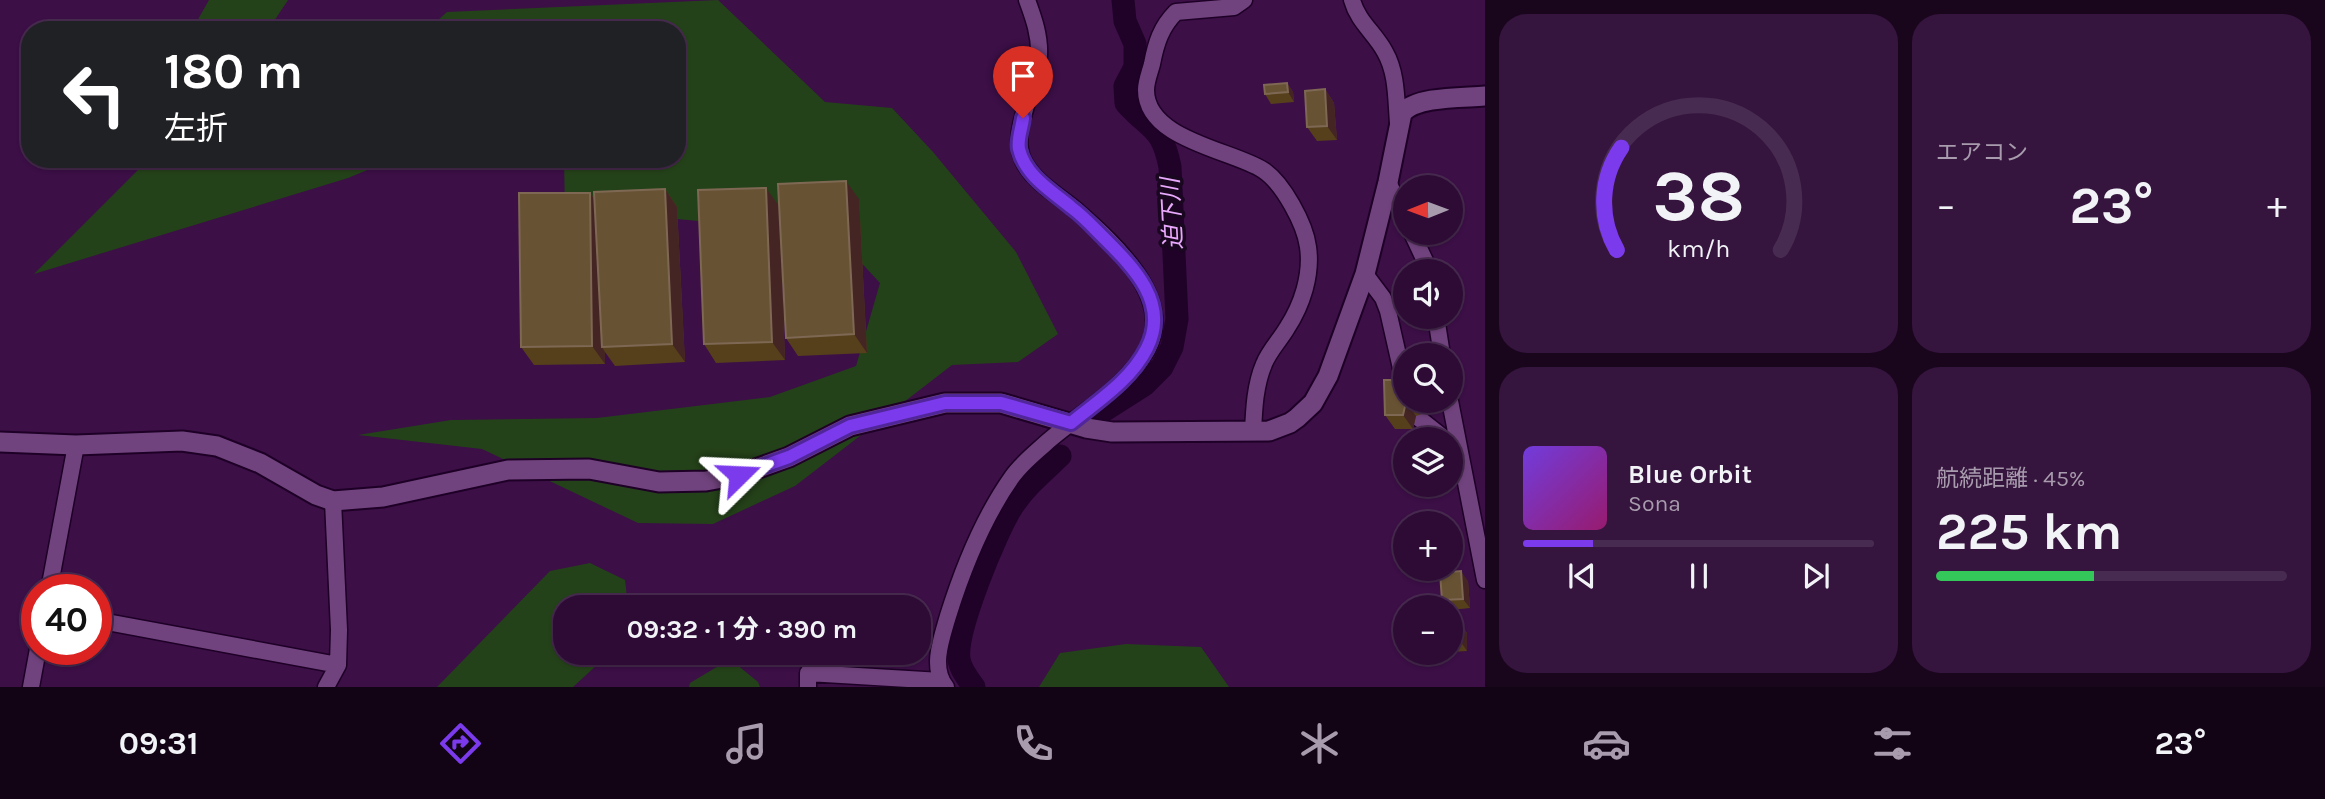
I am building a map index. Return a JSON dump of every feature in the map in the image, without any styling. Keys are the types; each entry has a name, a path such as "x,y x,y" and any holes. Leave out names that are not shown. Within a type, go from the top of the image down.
{"street":[{"path":"808,687 808,673 944,684 939,663 940,644 953,600 994,505 1014,474 1071,423 1111,392 1146,351 1153,335 1153,305 1144,282 1076,210 1035,178 1021,155 1018,147 1039,58 1037,26 1027,0"},
{"path":"1244,0 1234,7 1176,12 1164,24 1155,48 1146,89 1149,104 1160,120 1191,142 1263,170 1279,186 1298,217 1308,246 1309,273 1304,291 1289,327 1264,363 1255,396 1253,432"},
{"path":"1352,0 1362,22 1384,51 1393,71 1398,123"},
{"path":"0,442 76,445 182,441 217,446 260,463 316,495 333,501 383,497 508,470 589,468 659,482 706,481 739,475 789,457 850,426 945,403 1001,403 1112,432 1269,430 1290,423 1313,402 1328,376 1365,274 1402,113 1407,107 1416,104 1485,96"},
{"path":"1388,182 1393,193"},
{"path":"1365,274 1383,298 1395,343"},
{"path":"1415,413 1430,427"},
{"path":"52,574 76,445"},
{"path":"1463,469 1477,502 1485,580"},
{"path":"327,687 338,665 333,501"},
{"path":"112,623 338,665"},
{"path":"31,687 35,665"}],"green space":[{"path":"209,0 288,0 274,21 197,21"},
{"path":"718,0 825,102 892,108 933,152 1016,252 1058,334 1018,362 952,365 795,486 713,524 638,523 482,449 358,435 451,420 597,418 770,397 856,366 880,283 829,228 730,224 624,214 565,213 564,168 686,168 686,21 437,21 447,12"},
{"path":"140,168 372,168 348,178 34,274"},
{"path":"590,563 625,580 627,595 553,595 553,665 597,665 573,687 437,687 550,571"},
{"path":"1126,644 1201,647 1229,687 1039,687 1060,653"},
{"path":"720,665 737,665 758,682 760,687 689,687 690,683"}],"building":[{"path":"1287,83 1288,92 1265,94 1264,85"},
{"path":"1325,89 1327,126 1307,127 1305,91"},
{"path":"846,181 854,334 786,338 778,184"},
{"path":"766,188 772,342 704,344 698,190"},
{"path":"665,189 672,344 602,347 594,192"},
{"path":"519,193 590,193 592,346 521,347"},
{"path":"1384,380 1393,380 1393,413 1403,413 1385,415"},
{"path":"1441,581 1462,581 1463,595 1442,595"}],"waterway":[{"name":"迫下川","path":"1100,413 1144,385 1162,367 1172,347 1177,319 1170,167 1159,136 1126,103 1125,86 1135,67 1135,44 1125,21 1123,0"},
{"name":"迫下川","path":"974,687 961,666 959,645 978,582 996,537 1012,507 1028,486 1060,456"}],"route":[{"path":"739,475 789,457 850,426 945,403 1001,403 1071,423 1111,392 1130,372 1146,351 1153,335 1153,305 1144,282 1076,210 1035,178 1024,163 1018,147 1023,118"}]}
